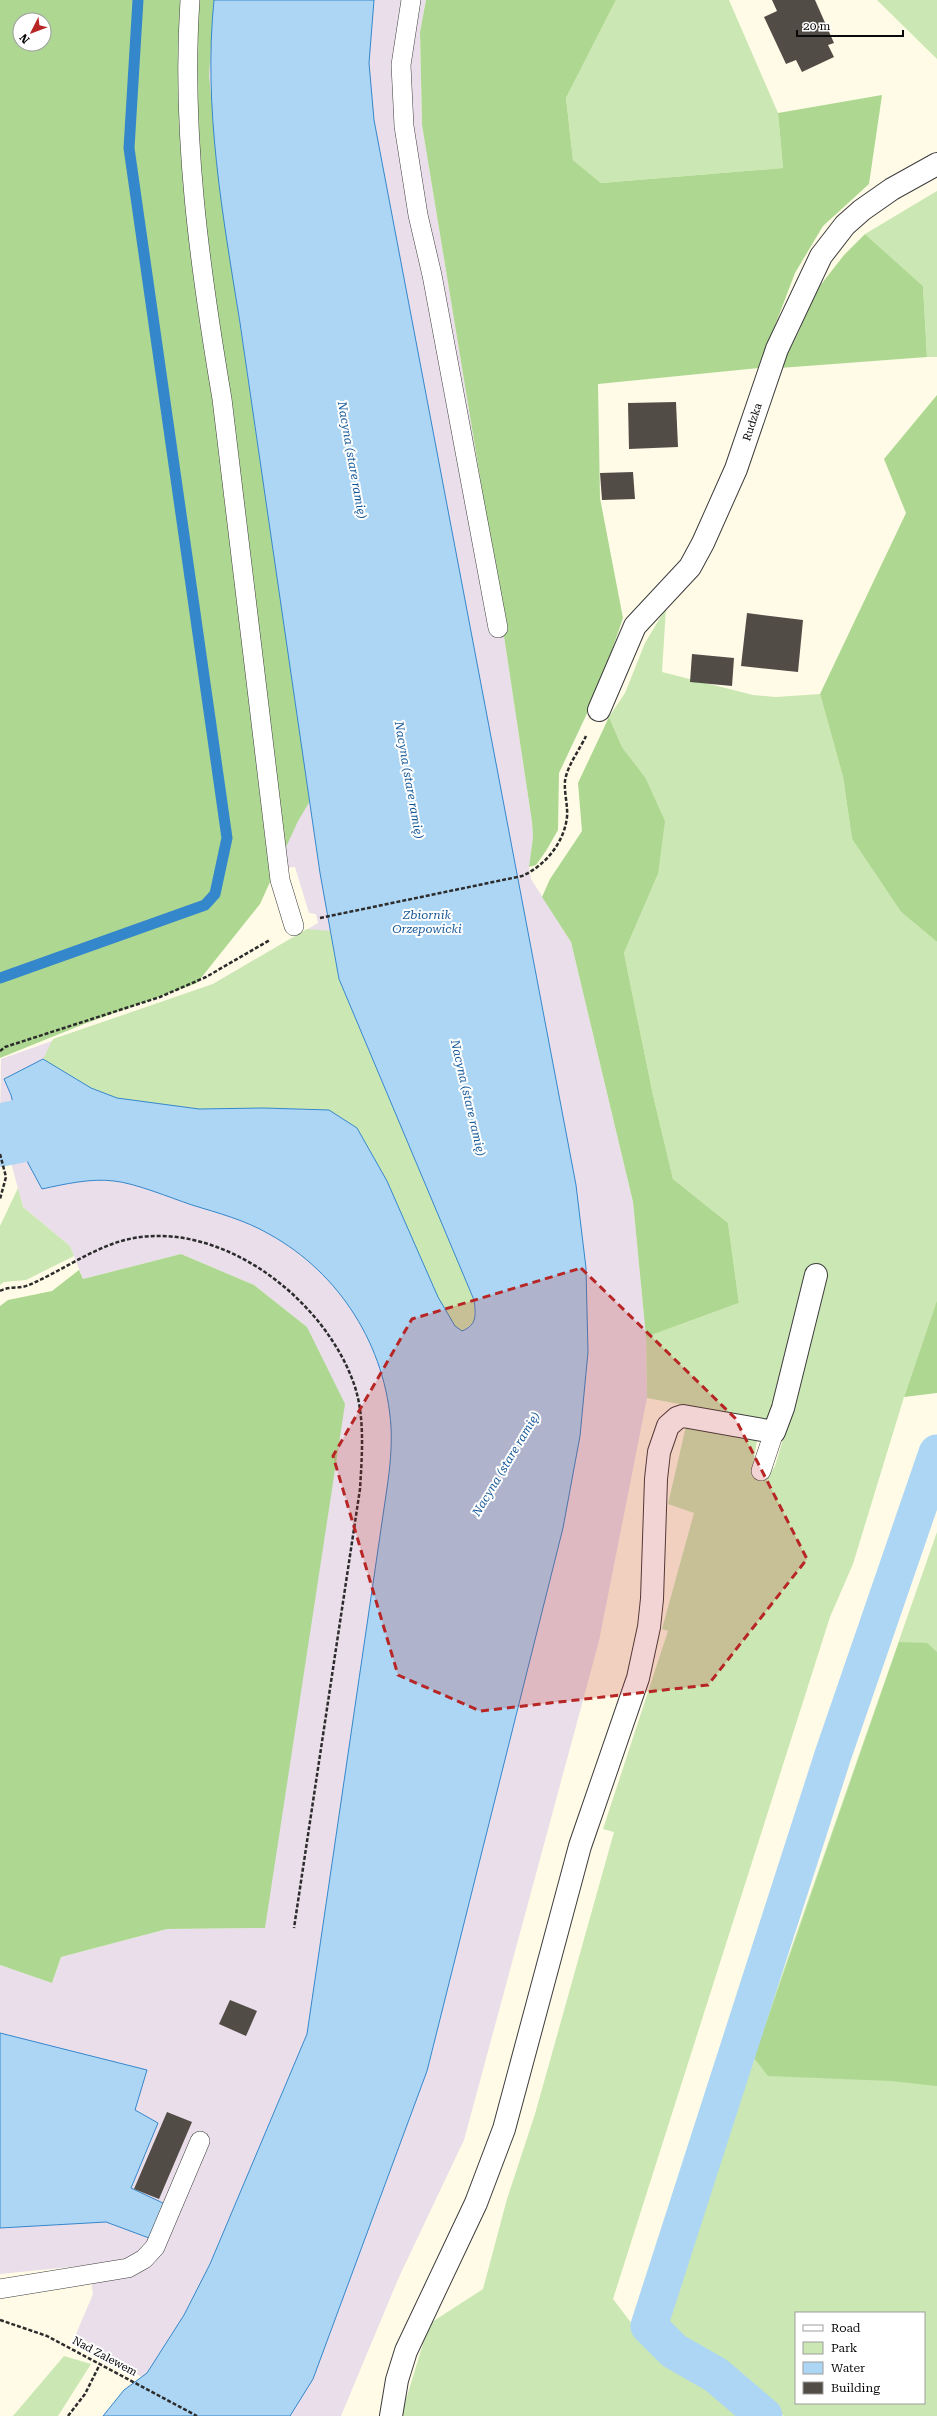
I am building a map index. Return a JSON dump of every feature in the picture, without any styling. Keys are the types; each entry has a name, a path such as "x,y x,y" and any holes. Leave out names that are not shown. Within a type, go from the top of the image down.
{"street":[{"name":"Rudzka","path":"599,710 635,626 690,567 703,543 736,469 777,349 822,256 845,225 862,210 892,189 937,164"},
{"path":"391,2416 397,2380 406,2351 476,2203 504,2128 580,1846 638,1678 650,1613 656,1479 664,1432 671,1422 683,1416 774,1432 783,1408 816,1275"}],"lane":[{"path":"190,0 188,85 196,207 212,336 222,399 280,880 294,926"},
{"path":"411,0 401,65 404,126 418,215 432,275 498,628"},
{"path":"761,1471 774,1432"},
{"path":"0,2289 128,2268 144,2260 155,2247 200,2141"}],"path":[{"path":"0,1050 5,1047 173,991 206,978 294,926 317,919 522,876 537,868 544,862 563,831 567,817 566,777 599,710"},
{"path":"0,1154 6,1177 0,1200"},
{"path":"0,1291 28,1286 116,1243 159,1236 182,1237 238,1257 261,1270 289,1290 310,1312 332,1340 346,1366 355,1387 358,1404 361,1456 360,1489 294,1928"},
{"name":"Nad Zalewem","path":"0,2320 47,2336 122,2374 197,2416"},
{"path":"68,2416 85,2394 100,2364"}],"highlighted area":[{"path":"581,1268 735,1418 807,1559 708,1685 480,1711 398,1675 333,1456 412,1319"}],"shaded area":[{"path":"80,0 426,0 420,32 422,125 480,477 532,822 533,837 529,868 531,879 571,942 633,1202 646,1337 647,1398 599,1641 464,2140 399,2277 341,2416 212,2416 124,2367 76,2334 93,2294 89,2265 0,2274 0,1965 52,1983 61,1957 167,1929 265,1928 307,1327 254,1285 181,1254 83,1279 70,1246 23,1207 0,1122 1,1059 213,984 318,923 316,914 309,913 295,867 279,868"}],"green space":[{"path":"0,0 214,0 209,75 220,189 310,801 298,821 260,904 197,983 84,1024 0,1058"},
{"path":"426,0 616,0 566,98 573,160 601,183 783,168 778,113 882,95 869,184 823,226 795,273 759,368 598,384 600,498 623,618 599,688 559,773 558,830 536,865 529,867 533,837 532,822 480,477 422,125 420,32"},
{"path":"616,0 729,0 778,113 783,168 601,183 573,160 566,98"},
{"path":"877,0 937,0 937,59"},
{"path":"937,191 937,357 927,357 923,286 865,234"},
{"path":"865,234 923,286 927,357 780,368 799,331 812,296 844,255"},
{"path":"937,395 937,942 901,912 852,839 843,777 820,694 906,513 884,459"},
{"path":"666,608 662,672 753,695 776,697 820,694 843,777 852,839 901,912 937,942 937,1300 904,1397 853,1564 830,1617 613,2299 661,2362 712,2385 748,2416 401,2416 429,2324 483,2289 507,2199 535,2114 614,1832 603,1829 668,1631 662,1629 694,1513 668,1504 686,1426 757,1441 751,1474 767,1478 775,1466 805,1365 828,1271 803,1280 774,1412 765,1420 647,1398 646,1337 739,1303 728,1223 673,1179 653,1095 624,953 658,874 645,777 622,747 609,717 625,693 645,643"},
{"path":"609,717 622,747 645,777 665,821 658,874 624,953 653,1095 673,1179 728,1223 739,1303 646,1337 633,1202 571,942 542,897 550,879 582,831 578,783"},
{"path":"307,929 330,931 339,979 474,1300 475,1322 462,1331 455,1327 438,1297 387,1181 357,1128 329,1110 264,1108 199,1109 117,1098 91,1088 43,1059 53,1039 213,984"},
{"path":"18,1188 23,1207 70,1246 74,1256 26,1280 4,1282 0,1285 0,1226"},
{"path":"181,1254 254,1285 307,1327 345,1404 265,1928 167,1929 61,1957 52,1983 0,1965 0,1306 8,1300 52,1291 79,1270 83,1279"},
{"path":"937,1300 937,1393 904,1397"},
{"path":"937,1532 937,2416 784,2416 715,2357 676,2338 660,2323"},
{"path":"899,1642 927,1643 937,1652 937,2086 891,2081 768,2076 754,2058"},
{"path":"64,2356 91,2364 58,2416 13,2416"}],"water":[{"name":"Zbiornik Orzepowicki","path":"214,0 374,0 369,63 374,120 576,1185 586,1268 588,1352 580,1436 563,1528 427,2071 313,2379 290,2416 103,2416 124,2390 147,2373 184,2315 210,2264 307,2034 388,1480 391,1450 391,1427 387,1397 380,1369 369,1341 355,1315 337,1291 317,1269 294,1250 260,1229 231,1217 123,1182 96,1180 42,1189 28,1163 11,1095 4,1079 43,1059 91,1088 117,1098 199,1109 264,1108 329,1110 357,1128 387,1181 438,1297 455,1326 462,1331 467,1329 473,1323 475,1315 474,1300 339,979 320,873 240,323 221,203 216,162 211,81 211,41"},
{"path":"0,2033 147,2070 135,2110 158,2123 131,2188 165,2204 149,2238 106,2222 0,2228"}],"building":[{"path":"772,0 815,0 834,43 828,45 834,57 802,72 796,60 786,64 764,17 777,11"},
{"path":"676,402 678,447 629,449 628,403"},
{"path":"633,472 635,499 602,500 600,473"},
{"path":"747,613 803,620 798,672 741,666"},
{"path":"692,654 734,658 732,686 690,682"},
{"path":"230,2000 257,2011 246,2036 219,2024"},
{"path":"167,2112 192,2122 159,2199 134,2189"}],"waterway":[{"path":"0,978 205,905 215,894 227,838 129,148 138,0"},
{"path":"0,1135 20,1131"},
{"path":"764,2416 716,2375 674,2351 649,2326 833,1755 937,1453"}],"water label":[{"name":"Nacyna (stare ramię)","path":"352,460"},
{"name":"Nacyna (stare ramię)","path":"409,780"},
{"name":"Nacyna (stare ramię)","path":"468,1098"},
{"name":"Nacyna (stare ramię)","path":"506,1464"}]}
